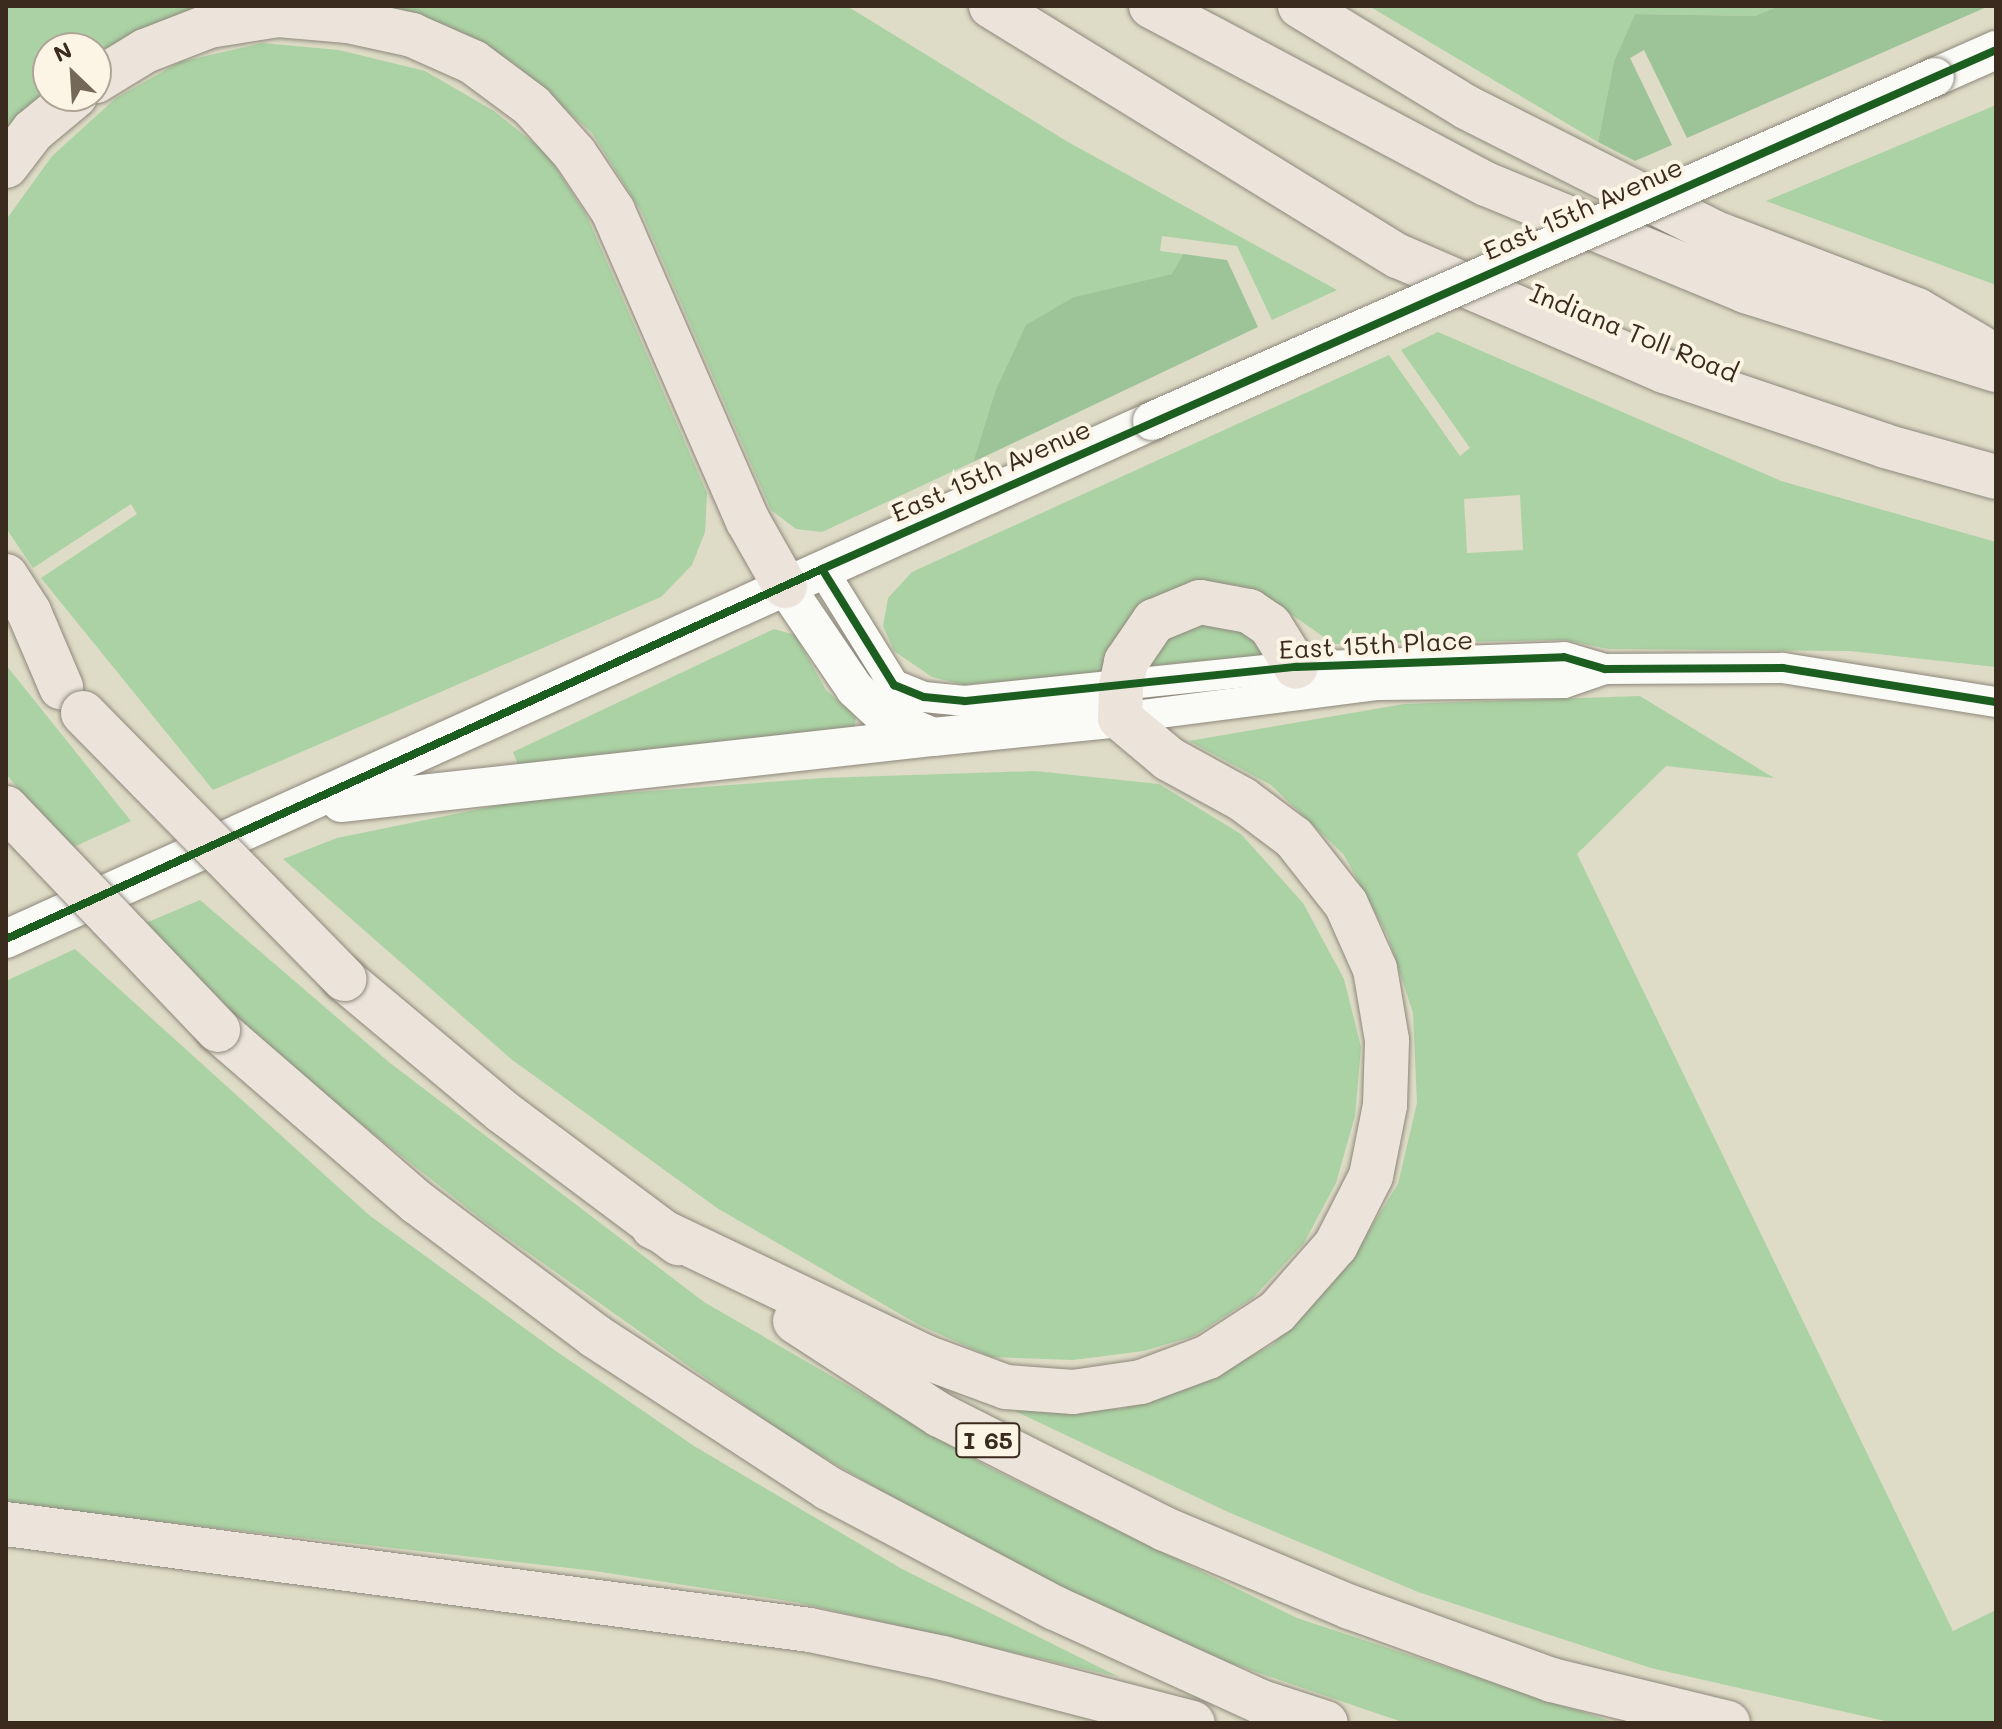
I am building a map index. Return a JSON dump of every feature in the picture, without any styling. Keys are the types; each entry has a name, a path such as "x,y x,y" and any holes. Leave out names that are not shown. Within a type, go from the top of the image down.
{"highway":[{"name":"Indiana Toll Road","path":"991,6 1398,256 1664,371 1996,477"},
{"path":"1151,6 1486,184 1745,291 1996,370"},
{"path":"1300,6 1466,107 1713,232 1917,310 1996,356"},
{"path":"112,71 145,51 209,26 278,15 348,21 412,35 473,62 509,88 532,106 575,154 613,211 748,521 804,577"},
{"path":"6,166 33,131 56,112"},
{"path":"6,576 29,612 72,700"},
{"path":"653,1227 925,1357 1006,1387 1073,1392 1141,1382 1208,1357 1277,1312 1336,1245 1371,1176 1385,1105 1387,1040 1375,969 1346,904 1294,838 1242,799 1169,759 1121,702 1126,662 1154,621 1200,602 1249,611 1278,635 1296,667"},
{"name":"I 65","path":"6,619 72,700 344,979 653,1227 940,1415 1165,1529 1350,1607 1552,1680 1728,1723"},
{"path":"6,808 218,1030 418,1203 595,1336 828,1488 1055,1608 1261,1702 1326,1723"},
{"path":"6,1524 810,1630 958,1661 1193,1723"}],"street":[{"name":"East 15th Avenue","path":"6,939 303,808 1152,421 1996,50"},
{"name":"East 15th Place","path":"804,577 894,685 924,697 965,701 1121,702 1378,685 1564,683 1605,669"},
{"name":"East 15th Place","path":"804,577 855,689 884,716 933,737 1296,667 1564,657 1605,669 1783,668 1996,702"},
{"path":"303,808 470,785 933,737"}],"green space":[{"path":"6,6 210,6 112,51 112,32 32,32 32,109 6,140"},
{"path":"375,6 847,6 1068,142 1337,290 1272,320 1237,246 1162,236 1160,251 1183,254 1173,274 1074,297 995,392 973,462 822,532 796,529 771,510 641,211 592,133 515,64 446,25"},
{"path":"1369,6 1779,6 1755,16 1635,14 1614,61 1598,142"},
{"path":"1779,6 1989,6 1687,138 1644,50 1630,58 1672,145 1635,161 1598,142 1614,61 1635,14 1755,16"},
{"path":"262,43 339,50 425,71 494,111 547,154 587,216 707,493 705,532 692,565 661,597 213,790 41,578 137,514 131,504 33,568 6,528 6,220 52,156 101,112 112,112 112,102 116,98 180,62"},
{"path":"1996,105 1996,285 1766,201"},
{"path":"1183,254 1227,260 1258,327 973,462 995,392 1026,325 1074,297 1172,274"},
{"path":"1438,332 1781,481 1996,542 1996,667 1850,651 1608,649 1565,640 1334,644 1272,601 1237,585 1197,584 1102,672 964,685 932,677 894,651 883,626 888,598 912,572 1389,355 1460,456 1470,448 1401,350","holes":["1520,495 1523,550 1467,553 1464,499"]},
{"path":"1205,621 1248,628 1267,655 1148,666 1160,640"},
{"path":"774,629 795,635 826,690 856,717 854,732 518,765 513,752"},
{"path":"6,665 131,821 69,849 6,774"},
{"path":"1640,696 1774,778 1666,766 1577,854 1953,1631 1996,1610 1996,1723 1894,1723 1651,1668 1418,1592 1228,1512 1015,1411 1121,1409 1202,1382 1272,1345 1350,1261 1398,1184 1417,1103 1413,1013 1388,936 1344,855 1271,785 1189,741 1404,704"},
{"path":"1035,771 1159,784 1241,834 1303,903 1344,979 1361,1047 1355,1116 1336,1183 1304,1243 1253,1298 1194,1336 1144,1351 1073,1360 991,1357 919,1325 717,1208 511,1059 283,859 337,838 518,801 823,778"},
{"path":"200,900 390,1063 704,1302 988,1467 1297,1618 1616,1723 1405,1723 1230,1663 1036,1581 789,1437 489,1225 304,1079 141,925"},
{"path":"75,949 369,1215 553,1349 694,1446 902,1569 1119,1677 800,1603 595,1571 6,1504 6,981"}],"cycle path":[{"path":"6,939 822,569 1996,50"},
{"path":"822,569 894,685 924,697 965,701 1296,667 1564,657 1605,669 1783,668 1996,702"}]}
